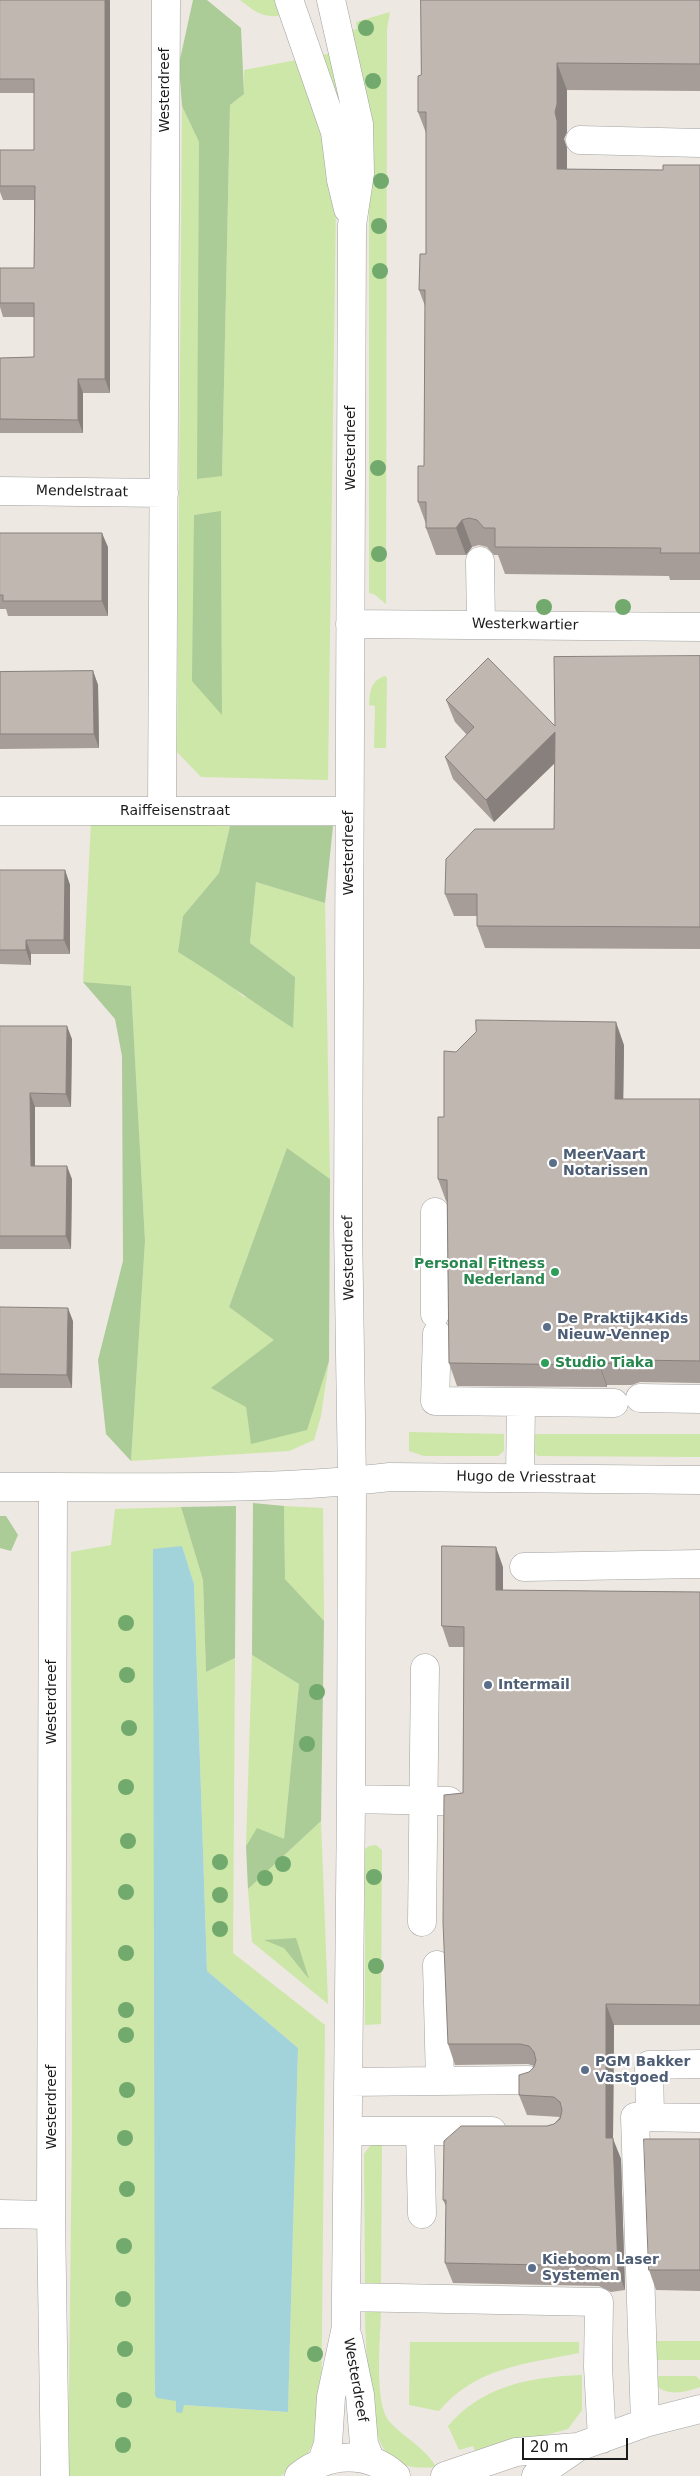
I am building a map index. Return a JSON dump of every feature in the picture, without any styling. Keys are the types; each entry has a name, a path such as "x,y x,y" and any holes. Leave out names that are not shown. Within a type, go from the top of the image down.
{"street":[{"name":"Westerdreef","path":"162,811 166,0"},
{"name":"Westerdreef","path":"289,0 335,132 341,180 352,225"},
{"name":"Westerdreef","path":"331,0 359,124 360,173 352,225 348,1225 352,1481 346,2327 360,2395 364,2444 371,2460"},
{"path":"580,140 700,143"},
{"name":"Mendelstraat","path":"0,491 164,493"},
{"path":"480,561 481,624"},
{"name":"Westerkwartier","path":"350,624 700,627"},
{"name":"Raiffeisenstraat","path":"0,811 349,811"},
{"path":"435,1212 436,1401 521,1402 700,1399"},
{"path":"520,1478 521,1402"},
{"name":"Hugo de Vriesstraat","path":"352,1481 390,1477 700,1480"},
{"path":"0,1486 243,1487 352,1481"},
{"name":"Westerdreef","path":"53,1487 51,2215 55,2476"},
{"path":"524,1567 700,1564"},
{"path":"422,1922 436,1801 425,1668"},
{"path":"351,1799 436,1801"},
{"path":"437,1965 440,2081"},
{"path":"650,2117 649,2065 700,2064"},
{"path":"348,2082 528,2080"},
{"path":"645,2423 635,2117 700,2118"},
{"path":"348,2131 516,2131"},
{"path":"420,2131 422,2214"},
{"path":"0,2214 51,2215"},
{"path":"346,2297 599,2302 598,2368 590,2443"},
{"name":"Westerdreef","path":"322,2461 328,2444 331,2397 346,2327"},
{"path":"536,2476 590,2443 645,2423 700,2409"},
{"path":"445,2476 516,2452 590,2443"},
{"path":"299,2476 322,2461 347,2457 371,2460 396,2476"}],"green space":[{"path":"193,0 207,0 241,28 244,94 230,105 222,476 197,479 199,142 182,106 179,64"},
{"path":"240,0 275,0 284,15 265,15 250,8"},
{"path":"390,12 387,29 386,604 374,594 369,593 369,162 345,32 357,29 356,22"},
{"path":"338,52 328,780 201,777 177,752 182,106 199,142 198,479 222,475 230,105 244,94 244,70","holes":["221,512 222,714 194,515"]},
{"path":"221,511 222,715 192,681 194,515"},
{"path":"385,676 387,678 386,748 374,748 375,706 369,705 370,696 376,681"},
{"path":"91,821 230,826 219,873 183,916 178,952 223,979 244,997 295,977 250,943 256,882 325,903 330,1179 287,1149 229,1307 275,1340 246,1407 251,1443 306,1430 329,1361 321,1416 314,1440 289,1451 131,1461 145,1241 131,987 83,982"},
{"path":"230,826 333,826 325,903 256,882 250,943 295,977 293,1028 178,952 183,916 219,873"},
{"path":"83,982 131,986 145,1241 131,1461 106,1434 98,1360 123,1261 122,1056 115,1019"},
{"path":"287,1148 330,1179 329,1361 307,1430 251,1444 246,1407 211,1388 274,1340 229,1307"},
{"path":"409,1432 504,1434 504,1451 498,1456 424,1456 409,1451"},
{"path":"534,1434 700,1434 700,1457 538,1456 533,1452"},
{"path":"253,1503 284,1506 285,1579 324,1621 321,1821 248,1889 246,1846 257,1828 284,1839 299,1684 252,1655"},
{"path":"236,1506 235,1658 206,1672 203,1580 181,1507"},
{"path":"284,1506 323,1508 324,1621 285,1579"},
{"path":"181,1507 203,1580 206,1672 235,1658 233,1953 325,2025 321,2431 306,2456 281,2476 68,2476 72,2129 71,1552 111,1545 115,1509","holes":["182,1546 194,1584 207,1971 298,2048 288,2412 184,2405 176,2412"]},
{"path":"0,1516 6,1516 18,1535 11,1551 0,1548"},
{"path":"252,1655 299,1684 284,1840 257,1829 246,1846"},
{"path":"321,1821 328,2004 252,1942 248,1889"},
{"path":"376,1845 382,1850 381,2024 365,2025 365,1849"},
{"path":"296,1938 309,1979 284,1948 264,1940"},
{"path":"382,2142 381,2285 365,2283 364,2154 370,2146"},
{"path":"381,2308 379,2368 381,2400 385,2413 390,2422 420,2448 436,2467 416,2467 401,2464 382,2447 377,2434 368,2368 365,2310"},
{"path":"655,2341 700,2341 700,2360 654,2360"},
{"path":"410,2342 579,2342 579,2353 521,2365 485,2376 453,2396 439,2411 409,2405"},
{"path":"582,2375 582,2410 568,2429 476,2454 473,2446 459,2450 448,2426 477,2401 492,2392 526,2381"},
{"path":"655,2376 696,2376 700,2380 700,2387 683,2392 666,2391 656,2385"}],"water":[{"path":"182,1546 194,1584 207,1971 298,2048 288,2412 184,2405 182,2413 176,2412 176,2401 157,2398 155,2395 153,1549"}],"building":[{"path":"0,0 105,0 105,379 78,379 78,420 0,419 0,358 34,357 34,303 0,303 0,268 34,268 35,186 0,186 0,150 34,150 34,79 0,79"},
{"path":"421,0 700,0 700,64 557,63 557,104 555,112 557,121 557,169 663,170 663,165 700,165 700,553 660,553 661,548 495,547 495,528 484,528 477,520 469,518 462,520 456,528 426,528 426,502 418,502 418,466 424,466 425,290 419,290 420,254 426,254 426,112 418,112 418,76 421,75"},
{"path":"0,533 102,533 102,601 3,601 3,595 0,595"},
{"path":"700,656 700,927 477,926 477,894 445,894 446,859 475,829 554,829 555,732 486,800 445,757 474,727 446,700 488,658 555,726 554,657"},
{"path":"93,671 94,734 0,734 0,672"},
{"path":"0,870 65,870 64,940 26,940 26,950 0,950"},
{"path":"476,1020 616,1022 615,1099 700,1099 700,1361 632,1360 623,1363 599,1363 599,1365 449,1363 447,1180 438,1179 438,1117 444,1117 444,1051 456,1052 476,1032"},
{"path":"0,1026 67,1026 66,1094 30,1093 31,1166 67,1166 66,1236 0,1236"},
{"path":"0,1307 68,1308 67,1375 0,1374"},
{"path":"442,1546 496,1547 496,1590 700,1592 700,2005 606,2004 606,2138 613,2138 618,2270 603,2271 592,2266 445,2263 446,2200 443,2200 444,2141 461,2126 547,2126 554,2124 560,2119 562,2110 560,2102 554,2097 519,2095 519,2075 529,2072 534,2067 536,2060 534,2052 529,2046 520,2044 448,2044 443,1922 444,1795 463,1793 464,1627 442,1626"},
{"path":"644,2139 700,2139 700,2270 649,2270"}],"place":[{"name":"MeerVaart Notarissen","path":"553,1163"},
{"name":"Personal Fitness Nederland","path":"555,1272"},
{"name":"De Praktijk4Kids Nieuw-Vennep","path":"547,1327"},
{"name":"Studio Tiaka","path":"545,1363"},
{"name":"Intermail","path":"488,1685"},
{"name":"PGM Bakker Vastgoed","path":"585,2070"},
{"name":"Kieboom Laser Systemen","path":"532,2268"}]}
